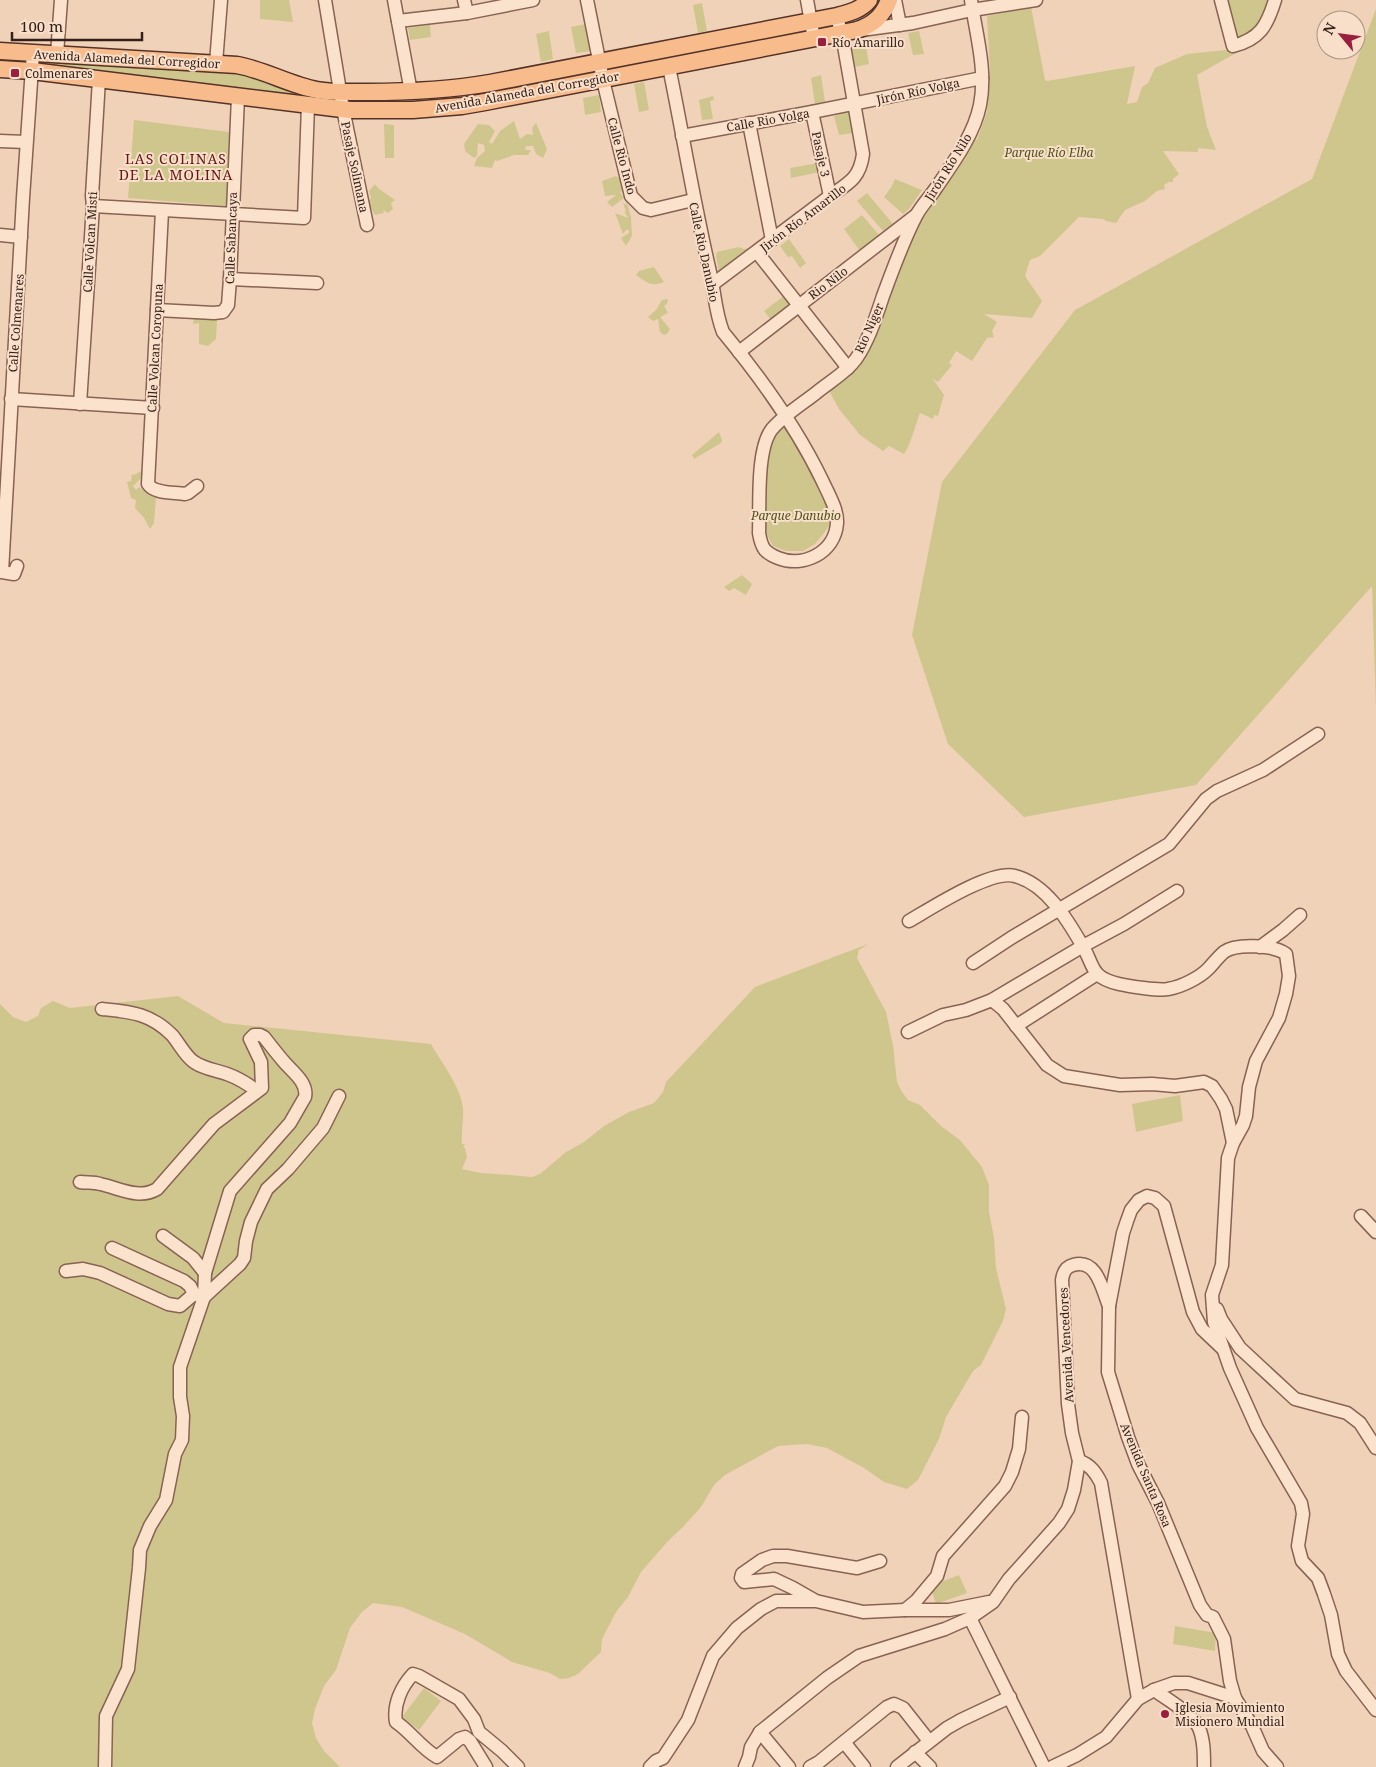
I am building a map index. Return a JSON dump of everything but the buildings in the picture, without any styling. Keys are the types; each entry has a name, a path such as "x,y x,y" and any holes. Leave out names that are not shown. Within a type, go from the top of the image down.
{"main road":[{"name":"Avenida Alameda del Corregidor","path":"0,51 216,63 249,68 316,90 411,92 450,90 810,22 857,10 869,0"},
{"name":"Avenida Alameda del Corregidor","path":"0,69 32,71 343,109 413,110 462,106 849,32 866,27 875,21 881,15 889,0"}],"street":[{"path":"57,54 61,0"},
{"path":"216,63 221,0"},
{"name":"Pasaje Solimana","path":"325,0 343,109 367,225"},
{"path":"394,0 411,92"},
{"path":"464,0 467,13"},
{"name":"Calle Rio Indo","path":"587,0 603,80 631,196 643,208 651,210 693,200"},
{"path":"807,0 814,39"},
{"path":"895,0 900,25"},
{"path":"849,32 900,25 972,5 1036,0"},
{"path":"1221,0 1233,46 1259,34 1265,26 1276,0"},
{"path":"398,21 467,13 526,1"},
{"name":"Jirón Río Nilo","path":"917,214 970,134 979,108 982,94 982,78 979,45 972,5"},
{"name":"Jirón Río Amarillo","path":"713,284 847,184 856,176 861,166 863,154 854,104 849,32 837,16"},
{"name":"Calle Colmenares","path":"16,566 14,574 2,572 26,142 34,53"},
{"name":"Calle Rio Danubio","path":"669,67 693,200 713,284 717,318 723,332 740,352 786,416"},
{"name":"Jirón Río Volga","path":"854,104 982,78"},
{"name":"Calle Volcan Misti","path":"80,404 94,206 92,196 99,79"},
{"name":"Calle Sabancaya","path":"157,310 214,313 223,312 228,305 238,97"},
{"name":"Calle Rio Volga","path":"682,136 854,104"},
{"path":"94,206 162,212 304,218 308,105"},
{"name":"Pasaje 3","path":"812,112 830,196"},
{"path":"749,123 772,240"},
{"path":"0,141 26,142"},
{"name":"Calle Volcan Coropuna","path":"162,212 148,484 156,490 185,494 197,486"},
{"name":"Rio Nilo","path":"740,352 917,214"},
{"name":"Rio Niger","path":"786,416 808,451 827,490 837,523 835,534 830,543 824,550 806,561 788,562 771,555 764,550 758,533 762,454 766,438 772,429 786,416 848,368 856,359 865,343 917,214"},
{"path":"0,235 21,237"},
{"path":"757,252 848,368"},
{"path":"230,279 317,283"},
{"path":"0,356 13,357"},
{"path":"11,400 153,408"},
{"path":"973,962 1058,909 1169,844 1206,800 1217,791 1263,770 1318,734"},
{"path":"908,921 937,904 999,875 1015,876 1034,885 1048,896 1083,946 1093,970 1101,978 1118,984 1166,990 1200,976 1225,951 1236,947 1274,948 1286,954 1289,976 1286,994 1279,1018 1256,1061 1249,1086 1246,1116 1233,1143 1227,1166 1222,1265 1212,1296 1214,1322 1230,1368 1256,1428 1301,1503 1303,1514 1298,1546 1302,1561 1318,1578 1324,1594 1331,1615 1338,1654 1346,1670 1376,1710"},
{"path":"908,1032 934,1018 966,1010 992,1000 1124,924 1177,891"},
{"path":"1260,947 1300,915"},
{"path":"1016,1026 1097,974"},
{"path":"992,1000 1004,1009 1047,1066 1064,1076 1120,1085 1152,1084 1175,1086 1204,1082 1212,1086 1226,1109 1233,1143"},
{"path":"102,1009 132,1012 157,1021 192,1060 204,1068 228,1074 257,1091"},
{"path":"80,1182 98,1183 134,1193 148,1194 157,1189 214,1124 262,1088 261,1062 250,1039 254,1035 257,1034 264,1037 297,1075 306,1092 301,1105 290,1123 230,1191 204,1273 180,1367 182,1440 175,1454 166,1500 150,1526 140,1550 140,1568 128,1668 106,1716 105,1767"},
{"path":"66,1271 83,1269 100,1273 168,1304 180,1306 199,1296 240,1264 244,1258 251,1222 267,1189 288,1169 323,1128 339,1096"},
{"name":"Avenida Santa Rosa","path":"1224,1349 1202,1329 1193,1312 1164,1206 1155,1198 1147,1196 1139,1200 1132,1210 1123,1233 1109,1306 1108,1372 1117,1407 1138,1464 1158,1503 1200,1605 1207,1615 1214,1617 1224,1638 1230,1681 1235,1698 1252,1726 1263,1751 1277,1767"},
{"path":"1361,1216 1376,1232"},
{"path":"163,1236 193,1258 204,1273"},
{"path":"112,1248 184,1280 199,1296"},
{"name":"Avenida Vencedores","path":"1079,1461 1072,1433 1068,1404 1062,1280 1069,1266 1079,1263 1088,1265 1096,1272 1109,1306"},
{"path":"1212,1296 1221,1319 1240,1348 1295,1399 1347,1413 1360,1423 1376,1448"},
{"path":"905,1610 916,1601 937,1576 944,1556 1005,1486 1012,1472 1019,1449 1022,1417"},
{"path":"745,1767 751,1746 760,1732 827,1678 859,1656 945,1629 970,1618 995,1599 1009,1579 1056,1527 1068,1508 1074,1490 1079,1461 1089,1466 1097,1474 1101,1483 1138,1699"},
{"path":"816,1601 774,1579 744,1582 741,1578 742,1574 762,1560 772,1556 787,1556 857,1568 880,1561"},
{"path":"650,1767 656,1761 663,1758 688,1720 713,1656 737,1628 776,1601 816,1601 863,1612 949,1610 995,1599"},
{"path":"970,1618 1044,1767"},
{"path":"502,1751 485,1766 470,1741 465,1737 459,1739 437,1757 428,1752 403,1726 396,1722 395,1707 407,1681 413,1674 419,1676 458,1699 474,1719 478,1732 502,1751 518,1767"},
{"path":"1052,1767 1077,1755 1106,1737 1138,1699 1154,1690 1174,1683 1188,1683 1235,1698"},
{"path":"1154,1690 1191,1717 1198,1726 1202,1736 1204,1767"},
{"path":"897,1767 929,1741 961,1720 1010,1697"},
{"path":"810,1767 886,1707 894,1704 903,1708 929,1741"},
{"path":"760,1732 789,1767"},
{"path":"844,1742 864,1767"},
{"path":"915,1752 930,1767"}],"green space":[{"path":"260,0 289,0 293,22 260,19"},
{"path":"1227,0 1272,0 1257,27 1241,37 1236,35"},
{"path":"702,3 707,31 698,33 693,5"},
{"name":"Parque Río Elba","path":"1031,7 1045,80 1135,66 1127,104 1137,102 1142,87 1148,83 1155,68 1187,54 1245,48 1197,75 1207,127 1216,150 1198,148 1198,152 1163,151 1179,174 1173,179 1173,182 1164,185 1165,189 1157,191 1145,201 1125,210 1116,223 1103,219 1079,217 1040,256 1030,260 1025,276 1042,301 1032,318 984,314 997,322 992,331 994,337 987,338 972,361 956,351 949,363 952,365 938,382 933,379 944,395 938,416 934,415 933,419 920,413 904,454 889,446 883,451 860,435 839,409 828,389 849,373 922,218 974,139 977,140 987,112 990,71 987,16"},
{"path":"1376,9 1376,709 1372,586 1196,785 1024,817 948,744 912,635 942,482 1075,310 1312,179 1357,60 1366,60 1366,36"},
{"path":"586,24 591,51 576,53 571,27"},
{"path":"430,25 431,37 410,40 408,28"},
{"path":"549,31 553,59 541,62 536,34"},
{"path":"919,31 924,54 913,55 908,33"},
{"path":"865,41 869,64 855,67 850,45"},
{"path":"39,61 229,68 337,103 38,65"},
{"path":"594,71 594,74 421,106 352,102 353,99"},
{"path":"821,75 825,102 815,104 811,78"},
{"path":"644,82 649,110 639,112 634,84"},
{"path":"599,95 601,112 585,115 583,98"},
{"path":"713,96 714,100 710,101 713,119 702,120 699,100"},
{"path":"848,111 853,133 839,135 834,116"},
{"path":"134,120 229,132 226,206 128,198"},
{"path":"514,121 520,139 527,134 533,135 532,128 536,123 547,149 543,158 536,154 533,146 526,146 525,150 531,150 528,155 514,155 495,160 492,168 474,166 477,158 485,151 484,145 478,143 477,156 474,158 465,151 464,144 478,124 489,125 495,131 489,142 492,144 500,131"},
{"path":"384,124 394,125 394,158 385,158"},
{"path":"818,163 820,172 791,178 790,168"},
{"path":"616,176 621,180 625,191 620,192 624,198 612,207 607,202 616,195 605,196 602,181"},
{"path":"895,179 922,190 909,209 903,214 884,197"},
{"path":"375,184 395,200 391,203 393,209 388,213 383,210 384,213 375,215 368,203 371,198 369,191"},
{"path":"867,193 893,224 883,231 857,201"},
{"path":"626,200 631,217 632,236 626,246 621,238 629,233 629,230 626,230 623,234 615,213 628,218 624,211 626,212 623,203 626,205"},
{"path":"862,215 879,235 860,251 844,229"},
{"path":"789,239 806,263 800,268 792,256 788,257 780,246"},
{"path":"739,247 744,249 752,248 719,272 717,252"},
{"path":"654,267 664,282 649,283 636,275 639,271"},
{"path":"785,295 793,303 771,320 764,311"},
{"path":"668,299 667,304 664,306 668,313 660,317 670,329 664,335 660,332 658,319 653,321 648,317 656,310 662,300"},
{"path":"194,319 217,320 216,339 208,346 199,344 199,323 193,324"},
{"name":"Parque Danubio","path":"786,425 800,442 831,510 829,526 815,544 803,551 786,551 773,546 762,526 769,442 779,429"},
{"path":"719,432 722,440 721,443 694,459 692,455"},
{"path":"141,471 142,477 133,486 136,490 139,487 149,495 156,497 154,523 150,529 144,518 135,508 136,500 131,498 127,482 131,481 132,474 134,475"},
{"path":"742,575 752,584 746,595 734,588 729,591 724,587"},
{"path":"868,944 859,950 857,958 886,1012 893,1045 897,1082 902,1092 908,1100 920,1105 941,1126 960,1140 982,1167 989,1185 989,1212 994,1238 996,1268 1006,1309 1003,1321 981,1365 973,1371 946,1417 939,1439 918,1480 907,1489 884,1482 864,1468 827,1448 807,1444 778,1446 725,1475 714,1485 701,1507 641,1572 602,1639 601,1652 578,1674 569,1678 560,1679 550,1673 512,1662 465,1634 402,1607 373,1603 361,1613 350,1628 336,1670 324,1686 312,1723 316,1738 324,1751 340,1767 0,1767 0,1004 13,1017 26,1022 38,1016 41,1008 53,1001 70,1008 178,996 224,1023 431,1044 455,1083 463,1108 462,1144 465,1144 463,1147 467,1157 462,1169 481,1173 532,1177 540,1174 566,1152 584,1142 604,1126 629,1112 654,1103 663,1092 666,1082 755,987"},
{"path":"1180,1095 1183,1121 1136,1132 1132,1104"},
{"path":"959,1575 967,1593 936,1604 930,1586"},
{"path":"1175,1626 1216,1633 1215,1651 1173,1644"},
{"path":"424,1688 441,1701 419,1730 402,1717"}],"place":[{"name":"Río Amarillo","path":"822,42"},
{"name":"Colmenares","path":"15,73"},
{"name":"Iglesia Movimiento Misionero Mundial","path":"1165,1714"}],"district":[{"name":"LAS COLINAS DE LA MOLINA","path":"176,166"}]}
